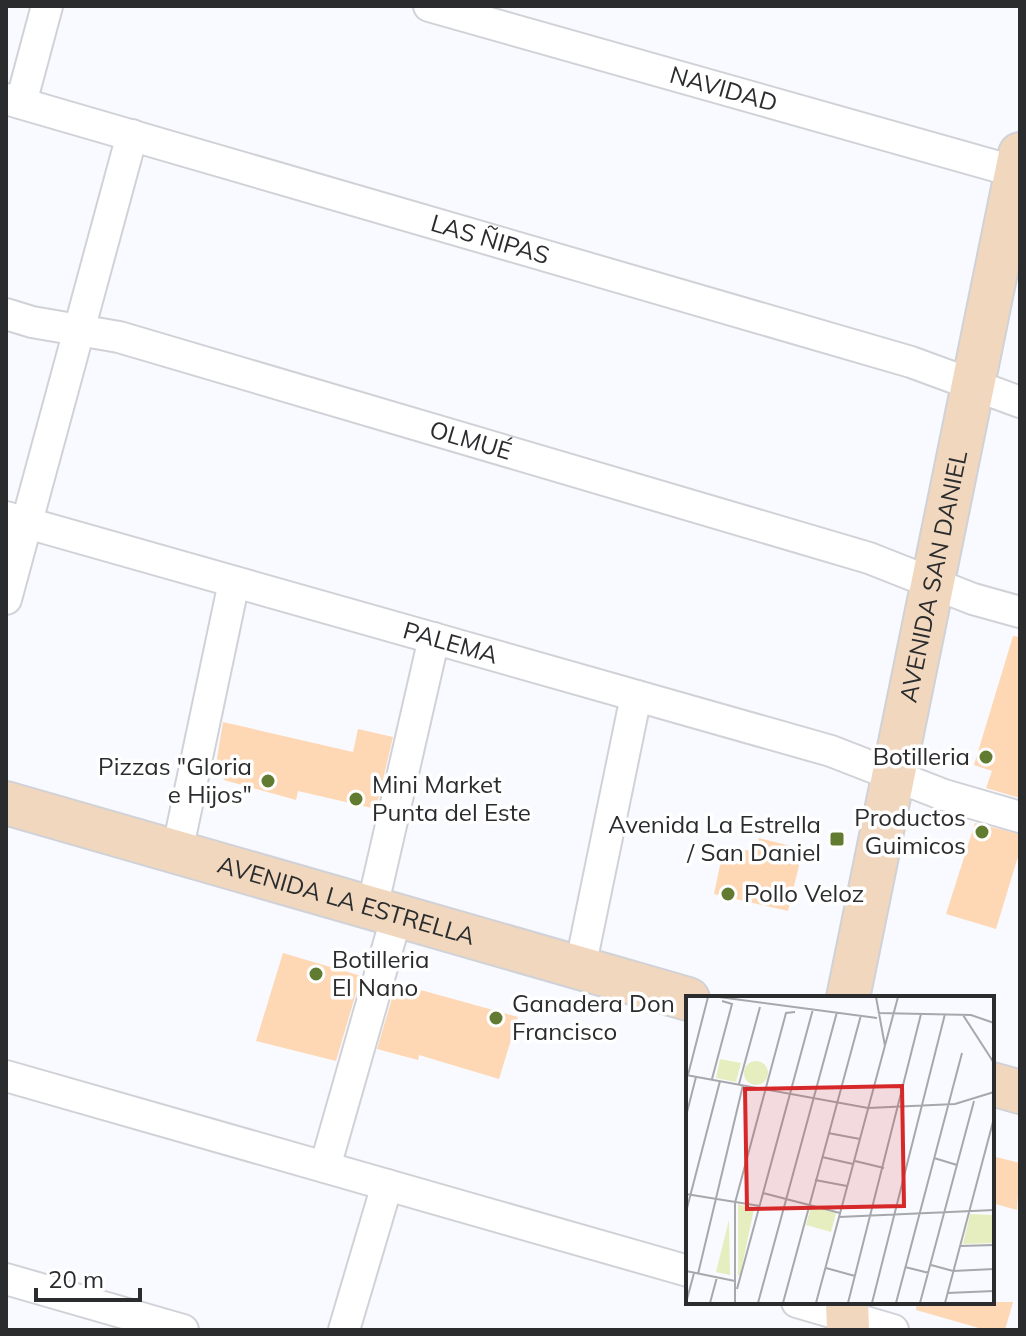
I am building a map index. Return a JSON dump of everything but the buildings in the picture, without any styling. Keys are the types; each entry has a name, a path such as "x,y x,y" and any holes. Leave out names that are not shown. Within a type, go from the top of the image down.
{"street":[{"path":"14,101 47,6"},
{"name":"NAVIDAD","path":"429,6 1019,167"},
{"name":"LAS ÑIPAS","path":"14,101 911,362 1020,402"},
{"path":"6,599 16,520 79,330 132,135"},
{"name":"AVENIDA SAN DANIEL","path":"848,996 1019,167"},
{"name":"OLMUÉ","path":"6,314 134,342 854,553 973,599 1020,612"},
{"name":"PALEMA","path":"16,520 831,751 944,795 1020,817"},
{"path":"177,852 234,582"},
{"path":"325,1167 384,912 434,638"},
{"path":"580,968 636,696"},
{"name":"AVENIDA LA ESTRELLA","path":"6,803 686,998"},
{"path":"6,1076 686,1270"},
{"path":"994,1085 1020,1092"},
{"path":"344,1330 387,1185"},
{"path":"6,1279 183,1330"},
{"path":"804,1304 893,1330"}],"place":[{"name":"Botilleria","path":"986,757"},
{"name":"Pizzas \"Gloria e Hijos\"","path":"268,781"},
{"name":"Mini Market Punta del Este","path":"356,799"},
{"name":"Productos Guimicos","path":"982,832"},
{"name":"Avenida La Estrella / San Daniel","path":"837,839"},
{"name":"Pollo Veloz","path":"728,894"},
{"name":"Botilleria El Nano","path":"316,974"},
{"name":"Ganadera Don Francisco","path":"496,1018"}]}
